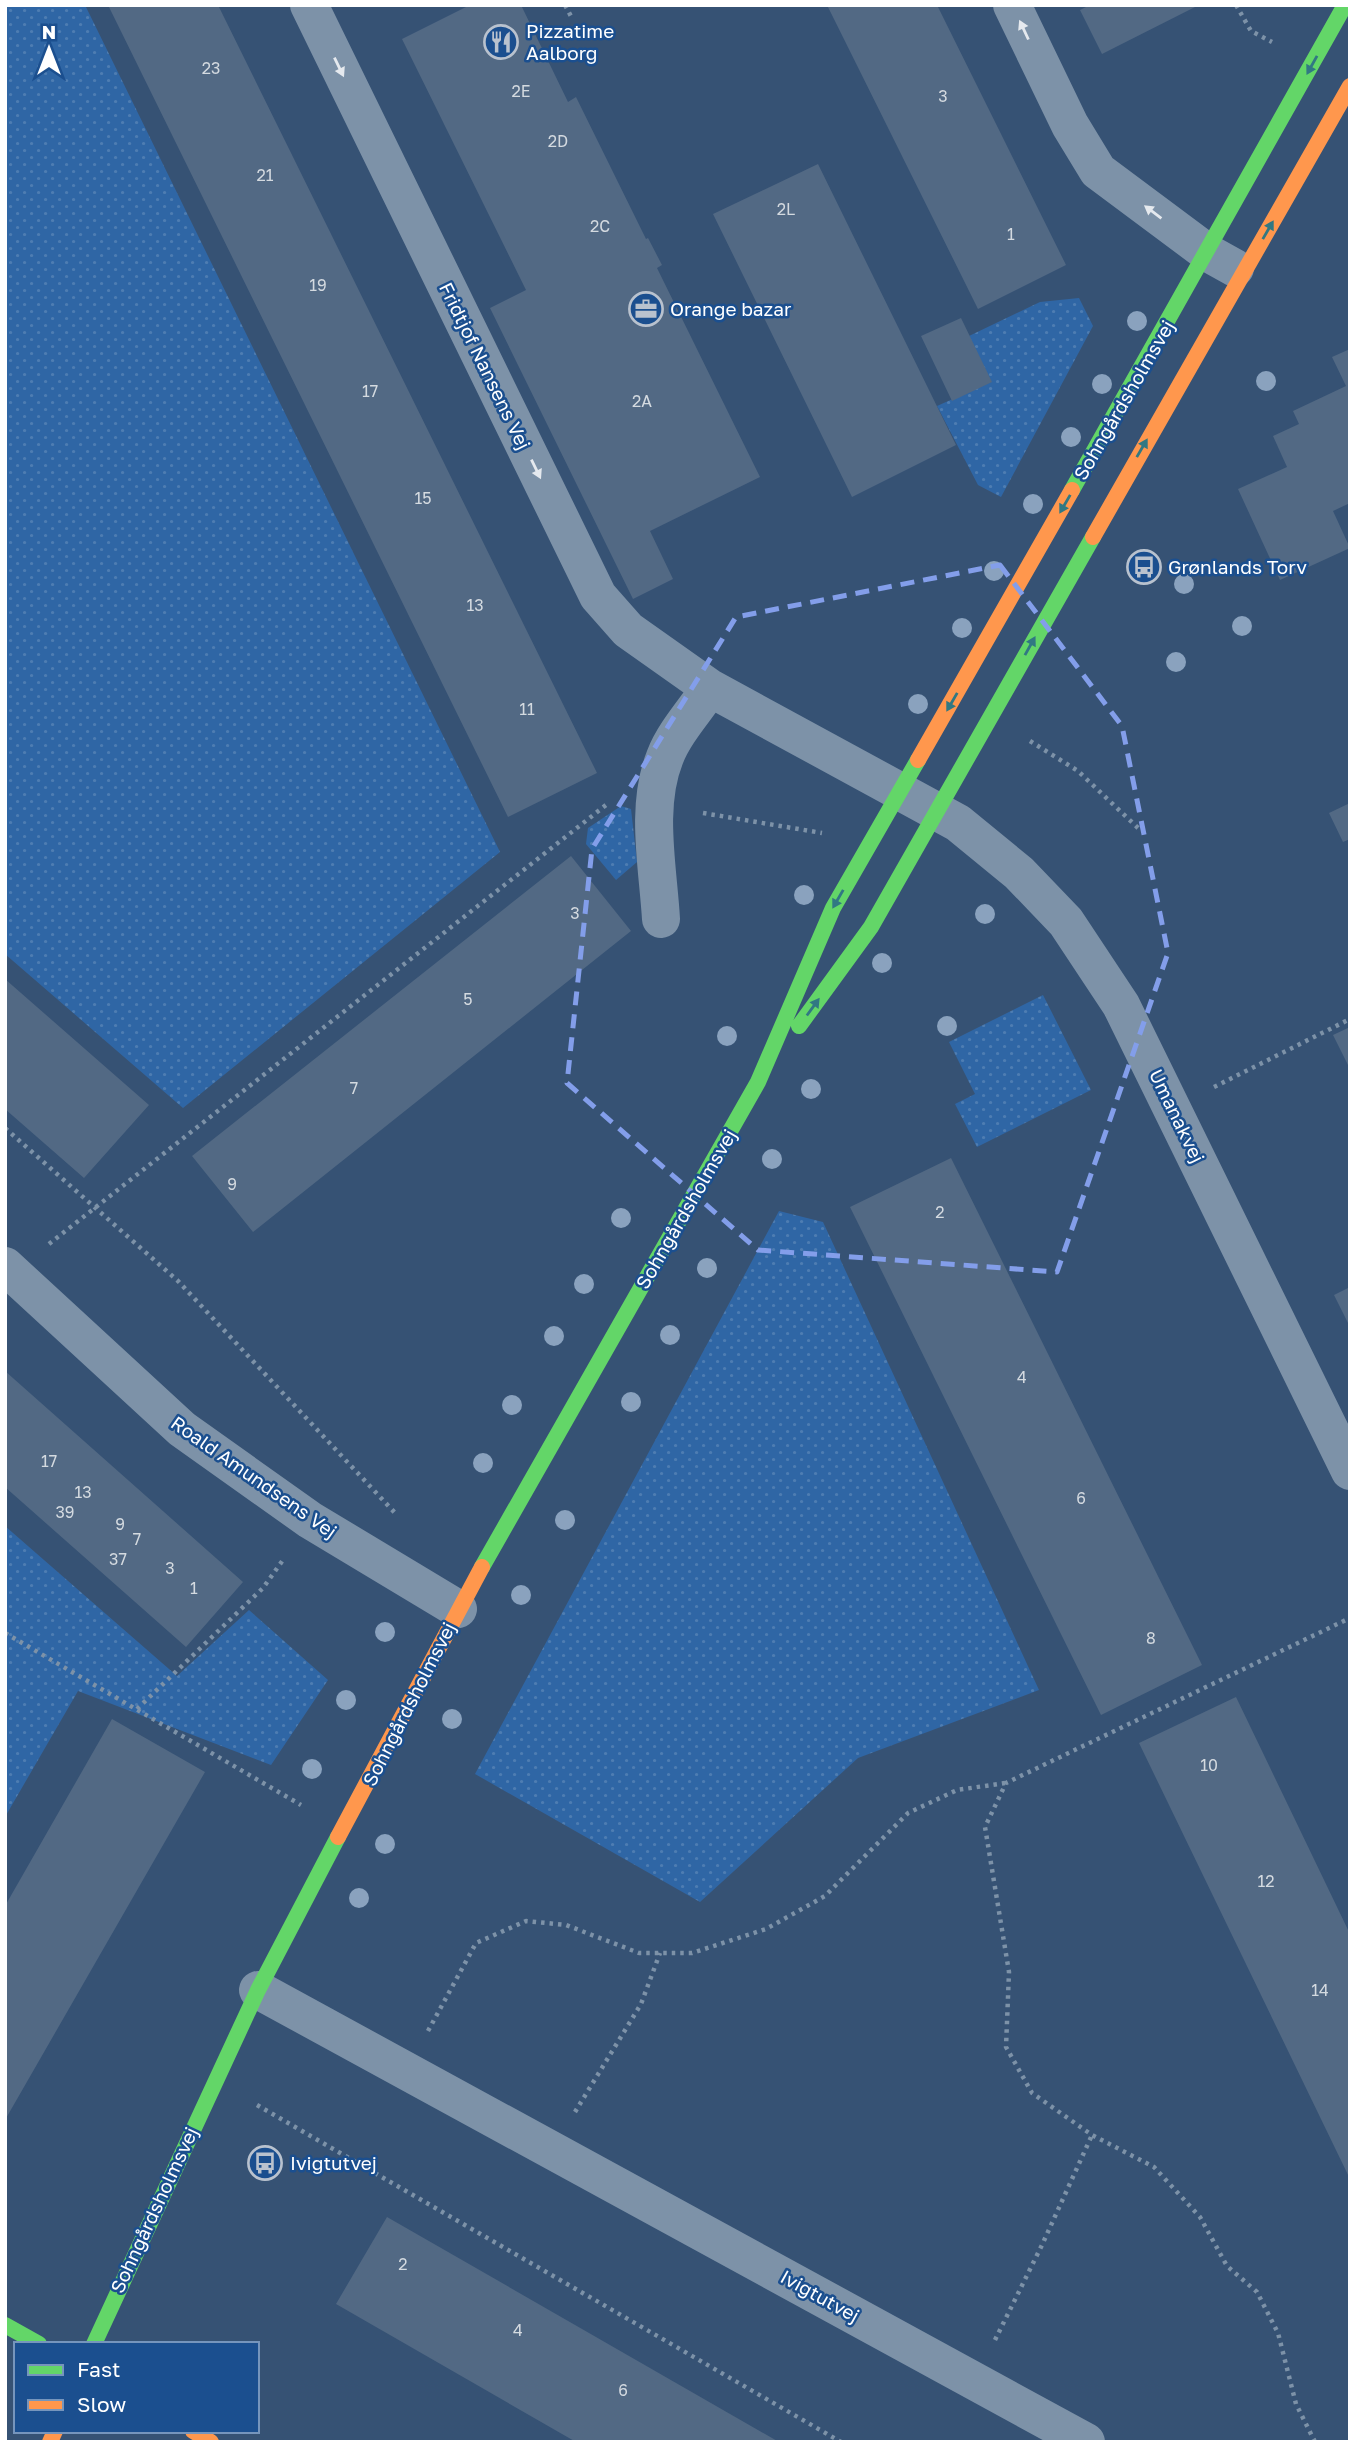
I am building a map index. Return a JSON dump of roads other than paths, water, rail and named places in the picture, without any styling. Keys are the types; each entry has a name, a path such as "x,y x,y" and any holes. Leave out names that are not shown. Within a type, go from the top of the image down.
{"street":[{"name":"Fridtjof Nansens Vej","path":"309,5 598,596 628,630 710,688 900,794"},
{"path":"1012,5 1070,125 1098,171 1208,253 1244,273"},
{"name":"Sohngårdsholmsvej","path":"95,2342 258,1990 458,1609 758,1082 833,908 1208,253 1345,5"},
{"name":"Sohngårdsholmsvej","path":"758,1082 871,927 1350,86"},
{"path":"662,919 656,794 665,755 710,688"},
{"path":"900,794 936,812"},
{"name":"Umanakvej","path":"936,812 958,823 1018,873 1066,922 1121,1005 1350,1471"},
{"name":"Roald Amundsens Vej","path":"9,1269 182,1429 310,1520 458,1609"},
{"name":"Ivigtutvej","path":"258,1990 1086,2442"},
{"path":"5,2325 35,2342"}],"place":[{"name":"Pizzatime Aalborg","path":"501,42"},
{"name":"Orange bazar","path":"646,309"},
{"name":"Grønlands Torv","path":"1144,567"},
{"name":"Ivigtutvej","path":"265,2163"}]}
